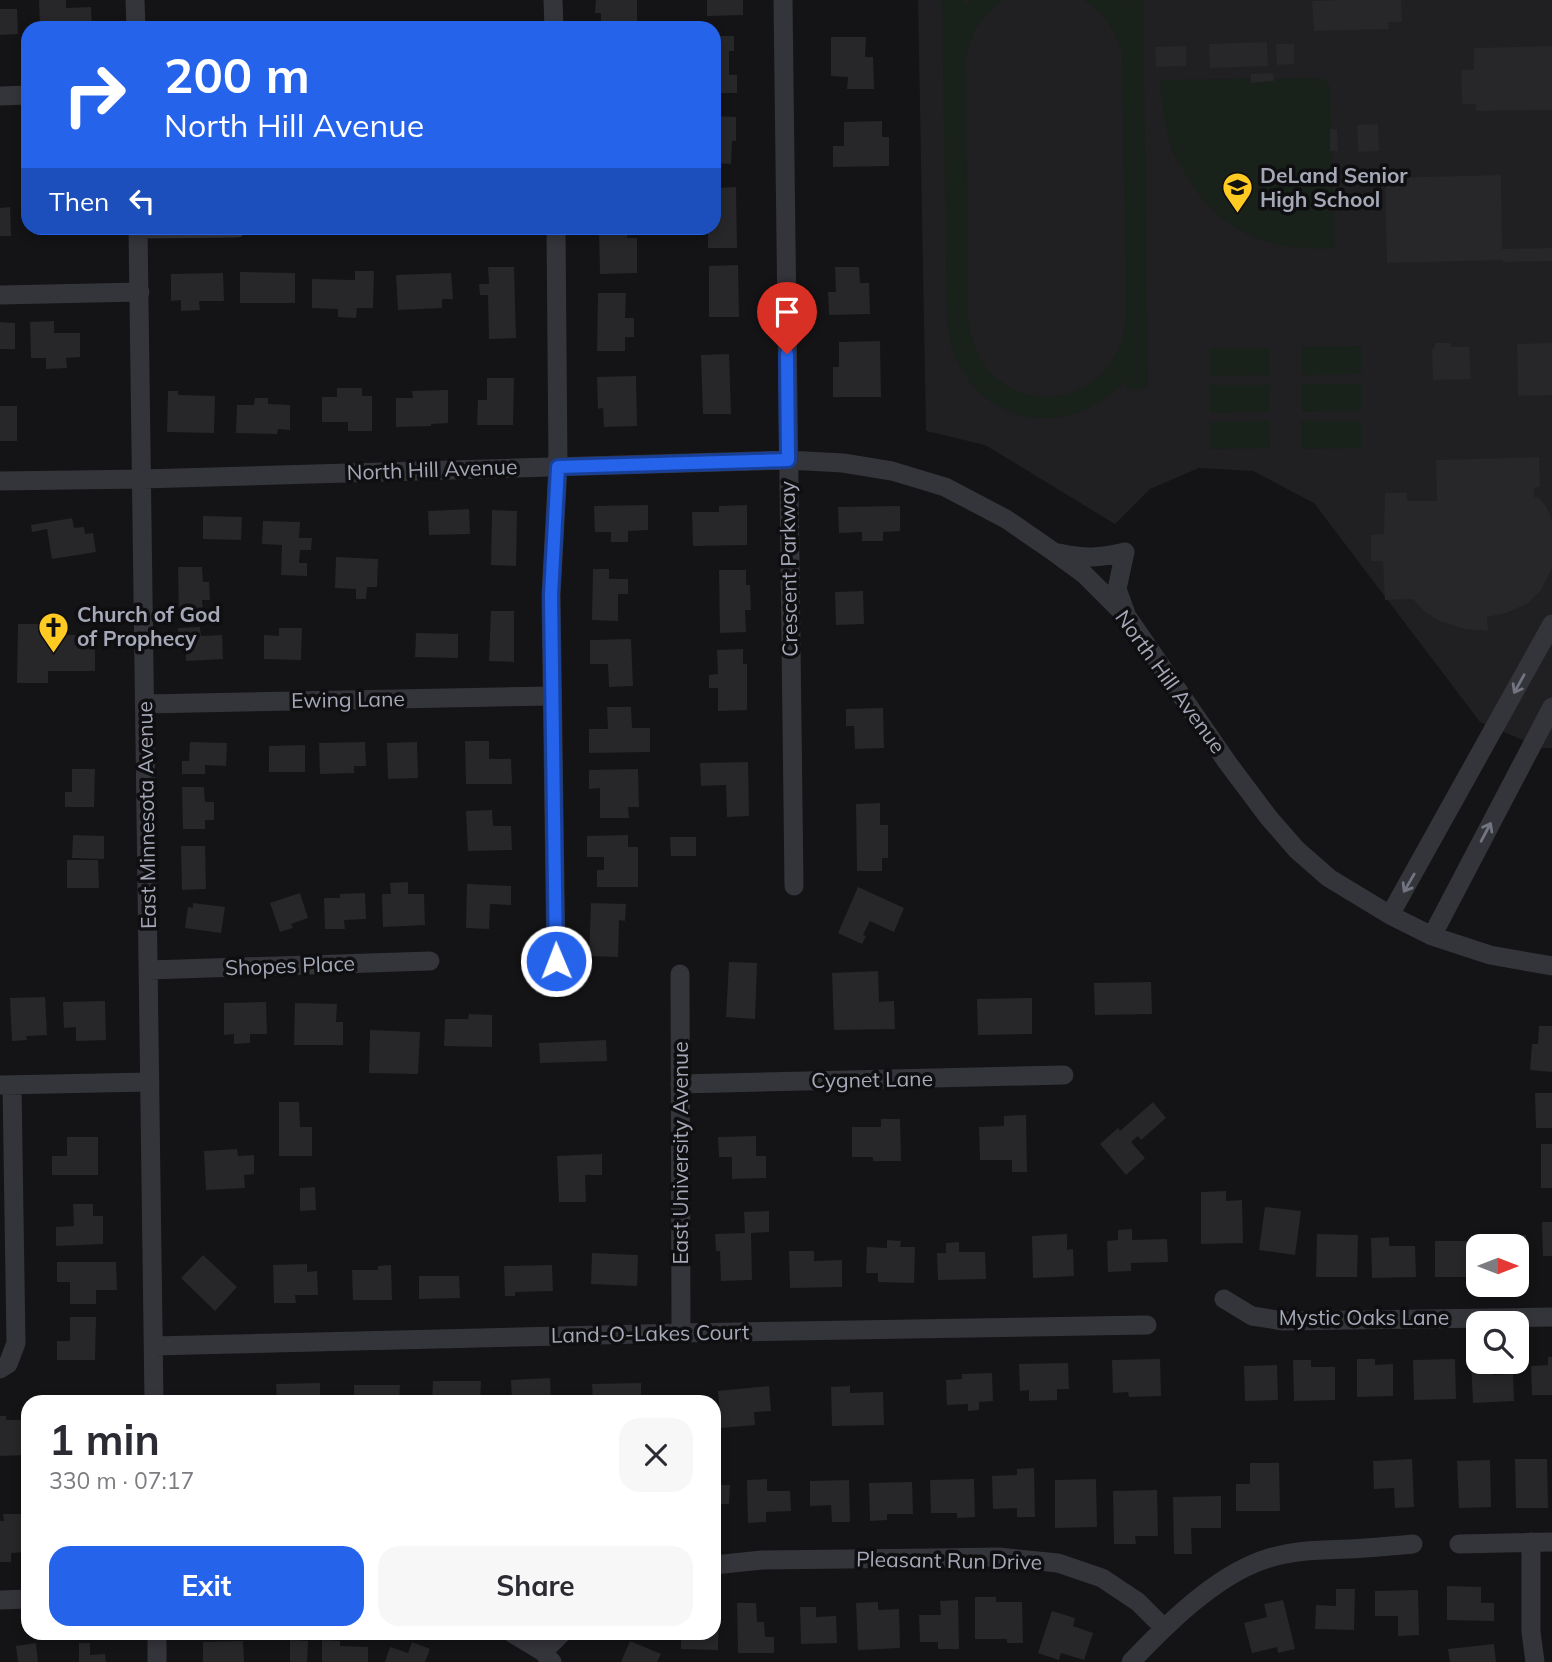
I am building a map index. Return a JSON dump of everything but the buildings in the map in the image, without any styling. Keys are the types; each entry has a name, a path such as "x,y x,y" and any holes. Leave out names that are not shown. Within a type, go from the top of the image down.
{"street":[{"path":"135,0 136,21"},
{"path":"554,0 554,21"},
{"name":"Crescent Parkway","path":"783,0 794,886"},
{"path":"0,96 21,95"},
{"name":"East Minnesota Avenue","path":"138,235 155,1395"},
{"path":"556,235 558,467 551,595 556,961"},
{"path":"0,295 139,292"},
{"name":"North Hill Avenue","path":"0,481 788,460 844,463 892,471 945,487 1006,519 1054,552 1083,575 1128,618 1269,818 1297,850 1329,878 1390,915 1432,936 1490,955 1552,966"},
{"path":"1054,552 1094,558 1125,552 1117,589 1128,618"},
{"path":"1390,915 1552,624"},
{"name":"Ewing Lane","path":"145,704 552,696"},
{"path":"1432,936 1552,707"},
{"name":"Shopes Place","path":"149,970 430,961"},
{"name":"East University Avenue","path":"680,974 681,1333"},
{"name":"Cygnet Lane","path":"680,1084 1064,1075"},
{"path":"0,1370 8,1364 16,1343 6,1085 150,1082"},
{"name":"Mystic Oaks Lane","path":"1224,1299 1252,1316 1283,1321 1552,1317"},
{"name":"Land-O-Lakes Court","path":"154,1346 1147,1325"},
{"path":"1531,1542 1531,1632 1535,1662"},
{"path":"1459,1544 1552,1542"},
{"path":"1131,1662 1163,1627 1230,1574 1263,1560 1308,1550 1413,1544"},
{"name":"Pleasant Run Drive","path":"721,1564 762,1560 999,1557 1058,1563 1102,1578 1138,1602 1163,1627"},
{"path":"0,1600 21,1599"},
{"path":"157,1640 157,1662"},
{"path":"522,1640 548,1657 558,1640"}],"shaded area":[{"name":"DeLand Senior High School","path":"918,0 1552,0 1552,748 1542,748 1480,722 1314,503 1253,471 1199,468 1150,489 1115,524 985,445 926,431"},
{"path":"942,0 964,0 964,6 970,0 1003,0 978,24 966,57 968,318 977,353 996,377 1020,392 1048,396 1075,391 1100,376 1118,351 1126,316 1122,54 1109,23 1098,10 1084,0 1118,0 1121,4 1122,0 1143,0 1148,389 1127,389 1126,380 1107,398 1085,410 1062,417 1038,418 1015,413 994,403 975,387 959,365 950,343 947,319"},
{"path":"1321,78 1330,86 1335,248 1291,247 1251,236 1216,213 1188,178 1172,150 1167,133 1160,80"},
{"path":"1361,346 1361,374 1302,375 1302,347"},
{"path":"1210,348 1269,348 1269,375 1210,376"},
{"path":"1302,384 1361,384 1361,411 1302,412"},
{"path":"1210,385 1269,385 1269,412 1210,413"},
{"path":"1269,421 1270,448 1210,449 1210,422"},
{"path":"1301,421 1361,421 1361,448 1302,449"}],"place":[{"name":"DeLand Senior High School","path":"1237,215"},
{"name":"Church of God of Prophecy","path":"54,654"}],"route":[{"path":"556,961 551,595 558,467 788,460 787,354"}]}
